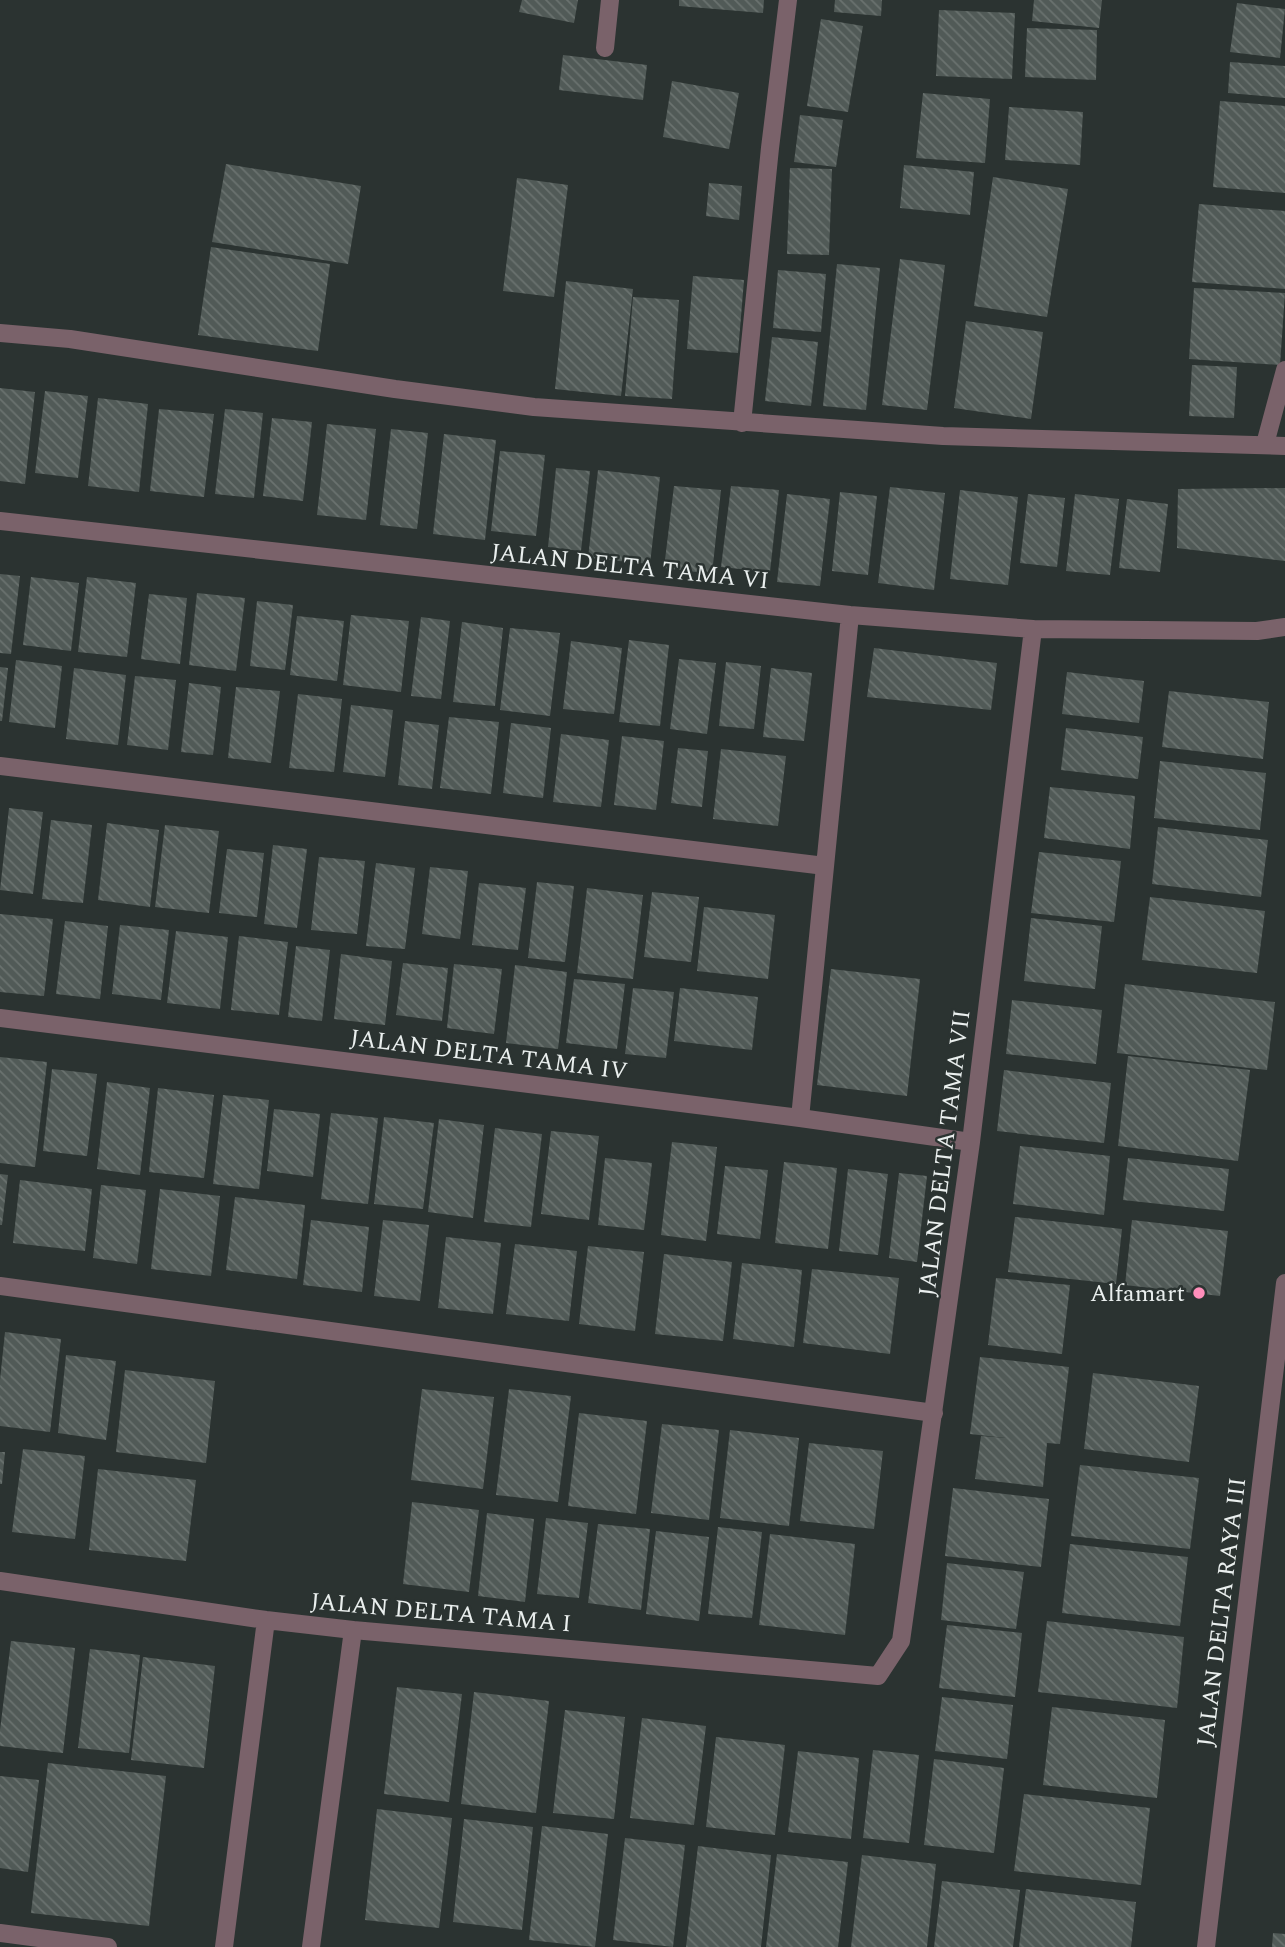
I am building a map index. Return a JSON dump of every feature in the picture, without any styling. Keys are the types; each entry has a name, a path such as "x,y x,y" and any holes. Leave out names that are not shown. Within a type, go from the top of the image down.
{"street":[{"path":"605,48 610,0"},
{"path":"742,423 788,0"},
{"path":"0,333 70,339 396,390 534,407 943,436 1285,446"},
{"path":"1265,444 1285,370"},
{"name":"JALAN DELTA TAMA VI","path":"0,521 850,615 1033,629 1257,631 1285,627"},
{"path":"800,1118 850,615"},
{"name":"JALAN DELTA TAMA VII","path":"878,1676 901,1641 971,1143 1033,629"},
{"name":"JALAN DELTA TAMA VI","path":"1257,631 1285,642"},
{"path":"0,766 825,866"},
{"name":"JALAN DELTA TAMA IV","path":"0,1018 800,1118 971,1143"},
{"name":"JALAN DELTA RAYA III","path":"1206,1947 1279,1389 1285,1283"},
{"path":"0,1286 934,1413"},
{"name":"JALAN DELTA TAMA I","path":"0,1581 353,1630 878,1676"},
{"path":"224,1947 266,1620"},
{"path":"311,1947 353,1630"},
{"path":"0,1933 108,1947"}],"building":[{"path":"522,0 578,0 574,23 519,12"},
{"path":"679,0 764,0 763,13 679,6"},
{"path":"835,0 882,0 881,16 834,12"},
{"path":"1034,0 1102,0 1099,28 1032,21"},
{"path":"1237,3 1285,9 1280,58 1230,52"},
{"path":"939,10 1015,13 1012,79 936,76"},
{"path":"821,19 863,26 848,112 807,106"},
{"path":"1027,28 1097,30 1096,80 1025,77"},
{"path":"563,55 647,65 643,100 559,90"},
{"path":"1230,62 1285,66 1285,98 1228,93"},
{"path":"672,81 739,93 729,149 663,137"},
{"path":"923,93 990,99 985,163 916,158"},
{"path":"1220,101 1285,106 1285,193 1213,187"},
{"path":"1009,107 1083,112 1080,165 1005,160"},
{"path":"800,115 843,120 836,167 794,162"},
{"path":"226,164 361,186 348,264 212,242"},
{"path":"904,165 974,172 970,215 900,208"},
{"path":"790,168 832,169 829,255 787,254"},
{"path":"993,177 1068,189 1047,317 974,306"},
{"path":"517,178 568,185 554,297 503,291"},
{"path":"709,183 742,186 739,220 706,216"},
{"path":"1199,204 1285,211 1285,289 1192,282"},
{"path":"211,247 330,264 318,351 198,335"},
{"path":"900,259 945,265 927,410 882,405"},
{"path":"837,264 880,268 866,410 823,406"},
{"path":"778,270 826,274 821,332 773,328"},
{"path":"693,276 744,280 738,353 687,349"},
{"path":"566,281 633,289 621,396 555,389"},
{"path":"1194,288 1285,293 1280,365 1189,359"},
{"path":"633,297 679,300 672,399 625,396"},
{"path":"966,321 1043,332 1031,419 954,408"},
{"path":"772,337 818,342 811,406 765,401"},
{"path":"1192,365 1237,367 1234,418 1189,416"},
{"path":"0,388 35,392 25,484 0,481"},
{"path":"45,391 88,396 78,478 35,473"},
{"path":"98,398 148,404 139,492 88,486"},
{"path":"159,409 214,414 204,497 150,491"},
{"path":"225,409 263,413 254,498 215,494"},
{"path":"272,418 312,422 303,501 263,496"},
{"path":"327,424 376,429 366,520 317,515"},
{"path":"391,429 428,433 417,529 380,525"},
{"path":"444,434 496,440 485,540 433,534"},
{"path":"500,451 545,455 536,536 491,531"},
{"path":"556,468 590,471 581,551 548,547"},
{"path":"598,470 660,477 650,564 588,558"},
{"path":"674,486 721,490 712,574 664,568"},
{"path":"731,486 779,490 770,572 721,567"},
{"path":"890,487 945,493 934,590 878,583"},
{"path":"1285,488 1285,561 1177,548 1178,489"},
{"path":"960,490 1018,497 1008,585 950,579"},
{"path":"840,492 877,496 868,575 832,571"},
{"path":"787,494 830,499 820,586 777,582"},
{"path":"1028,494 1065,498 1057,567 1020,563"},
{"path":"1075,494 1119,499 1110,575 1066,571"},
{"path":"1127,499 1168,504 1160,572 1119,568"},
{"path":"0,574 20,576 11,654 0,653"},
{"path":"31,577 79,583 71,651 23,645"},
{"path":"87,577 136,583 127,657 78,652"},
{"path":"197,593 245,598 236,671 189,665"},
{"path":"149,594 187,598 180,664 141,659"},
{"path":"257,601 293,605 285,670 250,666"},
{"path":"351,615 409,621 401,692 343,685"},
{"path":"297,616 344,621 337,681 290,675"},
{"path":"421,617 450,621 441,699 411,696"},
{"path":"462,622 503,628 495,706 453,702"},
{"path":"510,628 560,633 550,716 500,710"},
{"path":"629,640 669,645 660,726 619,722"},
{"path":"571,641 622,648 614,714 563,709"},
{"path":"874,648 997,663 991,710 867,697"},
{"path":"679,659 716,663 707,734 670,729"},
{"path":"16,660 62,666 55,728 9,722"},
{"path":"726,662 761,666 754,729 719,726"},
{"path":"0,667 8,668 2,721 0,721"},
{"path":"74,668 126,675 118,745 66,739"},
{"path":"771,668 812,673 804,741 763,737"},
{"path":"1067,672 1144,681 1139,723 1062,714"},
{"path":"135,676 176,680 168,750 127,745"},
{"path":"189,683 221,687 213,755 181,752"},
{"path":"236,687 280,691 271,763 228,758"},
{"path":"1169,691 1269,702 1263,759 1162,747"},
{"path":"298,694 342,699 334,772 289,768"},
{"path":"351,705 393,710 385,777 343,772"},
{"path":"449,717 499,722 491,794 440,788"},
{"path":"405,721 439,725 432,789 398,785"},
{"path":"511,723 551,728 543,798 503,793"},
{"path":"1066,728 1143,737 1138,779 1061,770"},
{"path":"561,734 609,740 601,807 553,802"},
{"path":"622,736 664,741 656,810 614,805"},
{"path":"678,748 708,751 702,807 671,803"},
{"path":"721,749 786,756 778,826 713,819"},
{"path":"1160,761 1266,773 1260,830 1154,818"},
{"path":"1050,787 1135,796 1130,849 1044,838"},
{"path":"9,808 43,812 33,894 0,890"},
{"path":"51,820 92,825 83,903 42,899"},
{"path":"107,823 159,830 150,907 98,900"},
{"path":"165,825 219,831 209,913 155,907"},
{"path":"1158,827 1268,840 1261,897 1152,884"},
{"path":"273,845 307,849 297,928 264,924"},
{"path":"227,849 264,853 257,917 219,913"},
{"path":"1039,852 1121,861 1114,922 1031,913"},
{"path":"319,857 365,861 357,934 311,930"},
{"path":"376,863 415,868 405,949 366,946"},
{"path":"430,867 468,871 460,939 422,934"},
{"path":"537,882 574,886 565,962 528,958"},
{"path":"479,883 526,888 518,950 472,945"},
{"path":"587,888 643,895 633,979 577,973"},
{"path":"652,892 699,897 691,962 644,957"},
{"path":"1150,897 1265,911 1257,973 1142,960"},
{"path":"704,907 775,915 768,979 697,971"},
{"path":"0,914 53,919 44,996 0,992"},
{"path":"1031,918 1102,926 1095,989 1024,981"},
{"path":"65,921 108,926 100,999 56,994"},
{"path":"120,925 169,930 161,1000 112,994"},
{"path":"176,931 228,937 220,1009 167,1003"},
{"path":"239,936 288,942 279,1015 231,1010"},
{"path":"296,946 330,950 322,1021 288,1017"},
{"path":"341,954 392,961 385,1025 334,1019"},
{"path":"403,963 448,968 442,1021 396,1015"},
{"path":"454,964 502,969 494,1034 447,1028"},
{"path":"515,965 567,972 558,1049 506,1043"},
{"path":"831,969 920,979 907,1096 817,1085"},
{"path":"574,979 625,984 617,1049 566,1043"},
{"path":"1125,984 1275,1002 1267,1070 1117,1053"},
{"path":"633,988 674,992 666,1058 625,1054"},
{"path":"680,988 758,997 752,1050 674,1041"},
{"path":"1012,1000 1102,1010 1096,1064 1006,1054"},
{"path":"1128,1056 1250,1070 1238,1161 1118,1146"},
{"path":"0,1057 47,1062 35,1167 0,1163"},
{"path":"52,1069 97,1074 87,1156 43,1151"},
{"path":"1004,1070 1111,1083 1104,1143 997,1131"},
{"path":"107,1082 150,1088 140,1175 97,1169"},
{"path":"158,1088 214,1095 204,1178 149,1172"},
{"path":"223,1095 269,1100 259,1189 213,1184"},
{"path":"274,1109 320,1114 313,1177 267,1171"},
{"path":"331,1113 378,1118 368,1204 321,1199"},
{"path":"384,1117 434,1123 423,1209 374,1204"},
{"path":"439,1119 484,1125 473,1218 428,1212"},
{"path":"495,1128 542,1134 531,1227 484,1222"},
{"path":"551,1131 599,1136 589,1220 541,1214"},
{"path":"672,1142 717,1147 706,1241 661,1235"},
{"path":"1020,1146 1110,1156 1104,1215 1013,1204"},
{"path":"605,1158 652,1163 644,1230 598,1225"},
{"path":"1128,1158 1229,1169 1224,1211 1123,1200"},
{"path":"784,1162 837,1168 828,1249 775,1243"},
{"path":"725,1166 768,1170 760,1239 717,1234"},
{"path":"848,1169 888,1174 878,1255 839,1251"},
{"path":"899,1173 927,1176 917,1262 889,1258"},
{"path":"0,1174 8,1175 2,1225 0,1225"},
{"path":"20,1180 92,1189 85,1251 13,1243"},
{"path":"101,1185 146,1190 137,1264 93,1258"},
{"path":"160,1189 220,1196 211,1276 151,1269"},
{"path":"235,1197 305,1205 297,1279 226,1270"},
{"path":"1015,1217 1122,1229 1116,1284 1008,1272"},
{"path":"311,1220 369,1227 362,1292 303,1285"},
{"path":"383,1220 429,1225 420,1301 374,1296"},
{"path":"1132,1220 1228,1231 1220,1296 1125,1285"},
{"path":"446,1237 501,1243 493,1314 438,1308"},
{"path":"515,1244 577,1251 569,1321 506,1314"},
{"path":"588,1246 644,1252 635,1331 579,1324"},
{"path":"664,1254 732,1262 723,1341 655,1334"},
{"path":"742,1263 802,1270 794,1347 733,1339"},
{"path":"812,1269 899,1278 890,1354 803,1343"},
{"path":"996,1278 1070,1285 1062,1354 988,1345"},
{"path":"5,1332 61,1339 50,1432 0,1426 0,1380"},
{"path":"66,1355 116,1361 106,1440 58,1433"},
{"path":"980,1357 1069,1367 1060,1444 1047,1443 1043,1487 975,1479 981,1436 1006,1438 970,1434"},
{"path":"125,1370 215,1381 206,1463 116,1452"},
{"path":"1093,1373 1199,1386 1189,1462 1084,1449"},
{"path":"422,1389 494,1397 483,1489 411,1480"},
{"path":"509,1389 571,1396 558,1502 496,1495"},
{"path":"579,1413 647,1421 636,1514 568,1506"},
{"path":"662,1424 719,1430 709,1520 651,1513"},
{"path":"730,1430 799,1438 789,1526 720,1518"},
{"path":"809,1443 883,1451 874,1529 800,1521"},
{"path":"23,1449 85,1456 75,1539 12,1532"},
{"path":"0,1452 5,1452 2,1484 0,1484"},
{"path":"1080,1465 1199,1478 1190,1549 1071,1536"},
{"path":"98,1469 196,1480 186,1561 89,1550"},
{"path":"953,1488 1049,1499 1041,1567 945,1556"},
{"path":"412,1502 479,1510 469,1592 403,1584"},
{"path":"487,1513 534,1519 525,1602 478,1596"},
{"path":"546,1518 588,1523 579,1598 537,1594"},
{"path":"598,1524 650,1529 641,1610 588,1603"},
{"path":"718,1527 762,1532 752,1618 708,1614"},
{"path":"656,1531 709,1537 699,1621 646,1614"},
{"path":"770,1534 855,1544 845,1635 759,1625"},
{"path":"1070,1544 1188,1557 1180,1626 1062,1613"},
{"path":"947,1563 1024,1572 1016,1629 941,1620"},
{"path":"1047,1621 1184,1637 1177,1708 1038,1692"},
{"path":"947,1625 1022,1633 1015,1697 939,1688"},
{"path":"11,1641 75,1648 63,1753 0,1746"},
{"path":"90,1649 140,1655 129,1753 78,1748"},
{"path":"143,1657 215,1666 204,1768 131,1760"},
{"path":"397,1687 462,1694 449,1802 384,1794"},
{"path":"474,1692 549,1701 536,1813 461,1804"},
{"path":"942,1697 1013,1705 1007,1759 935,1751"},
{"path":"1052,1707 1165,1720 1157,1798 1043,1785"},
{"path":"565,1710 625,1717 614,1819 553,1813"},
{"path":"642,1718 706,1726 694,1825 630,1818"},
{"path":"716,1737 785,1745 775,1835 706,1827"},
{"path":"873,1750 919,1755 909,1843 863,1838"},
{"path":"798,1751 859,1758 851,1839 788,1832"},
{"path":"934,1759 1004,1768 994,1853 924,1845"},
{"path":"48,1763 166,1776 149,1926 31,1913"},
{"path":"0,1776 39,1780 28,1872 0,1868"},
{"path":"1024,1794 1150,1808 1141,1885 1014,1871"},
{"path":"377,1809 452,1818 439,1928 365,1920"},
{"path":"464,1819 533,1827 522,1930 453,1922"},
{"path":"542,1826 608,1834 595,1947 529,1940"},
{"path":"625,1838 685,1845 673,1947 613,1940"},
{"path":"698,1846 771,1855 761,1947 686,1947"},
{"path":"777,1854 848,1862 838,1947 766,1947"},
{"path":"862,1855 936,1864 927,1947 851,1947"},
{"path":"942,1881 1020,1890 1013,1947 934,1947"},
{"path":"1026,1889 1136,1902 1131,1947 1019,1947"},
{"path":"1273,1933 1285,1934 1285,1947 1272,1947"}],"place":[{"name":"Alfamart","path":"1199,1293"}]}
